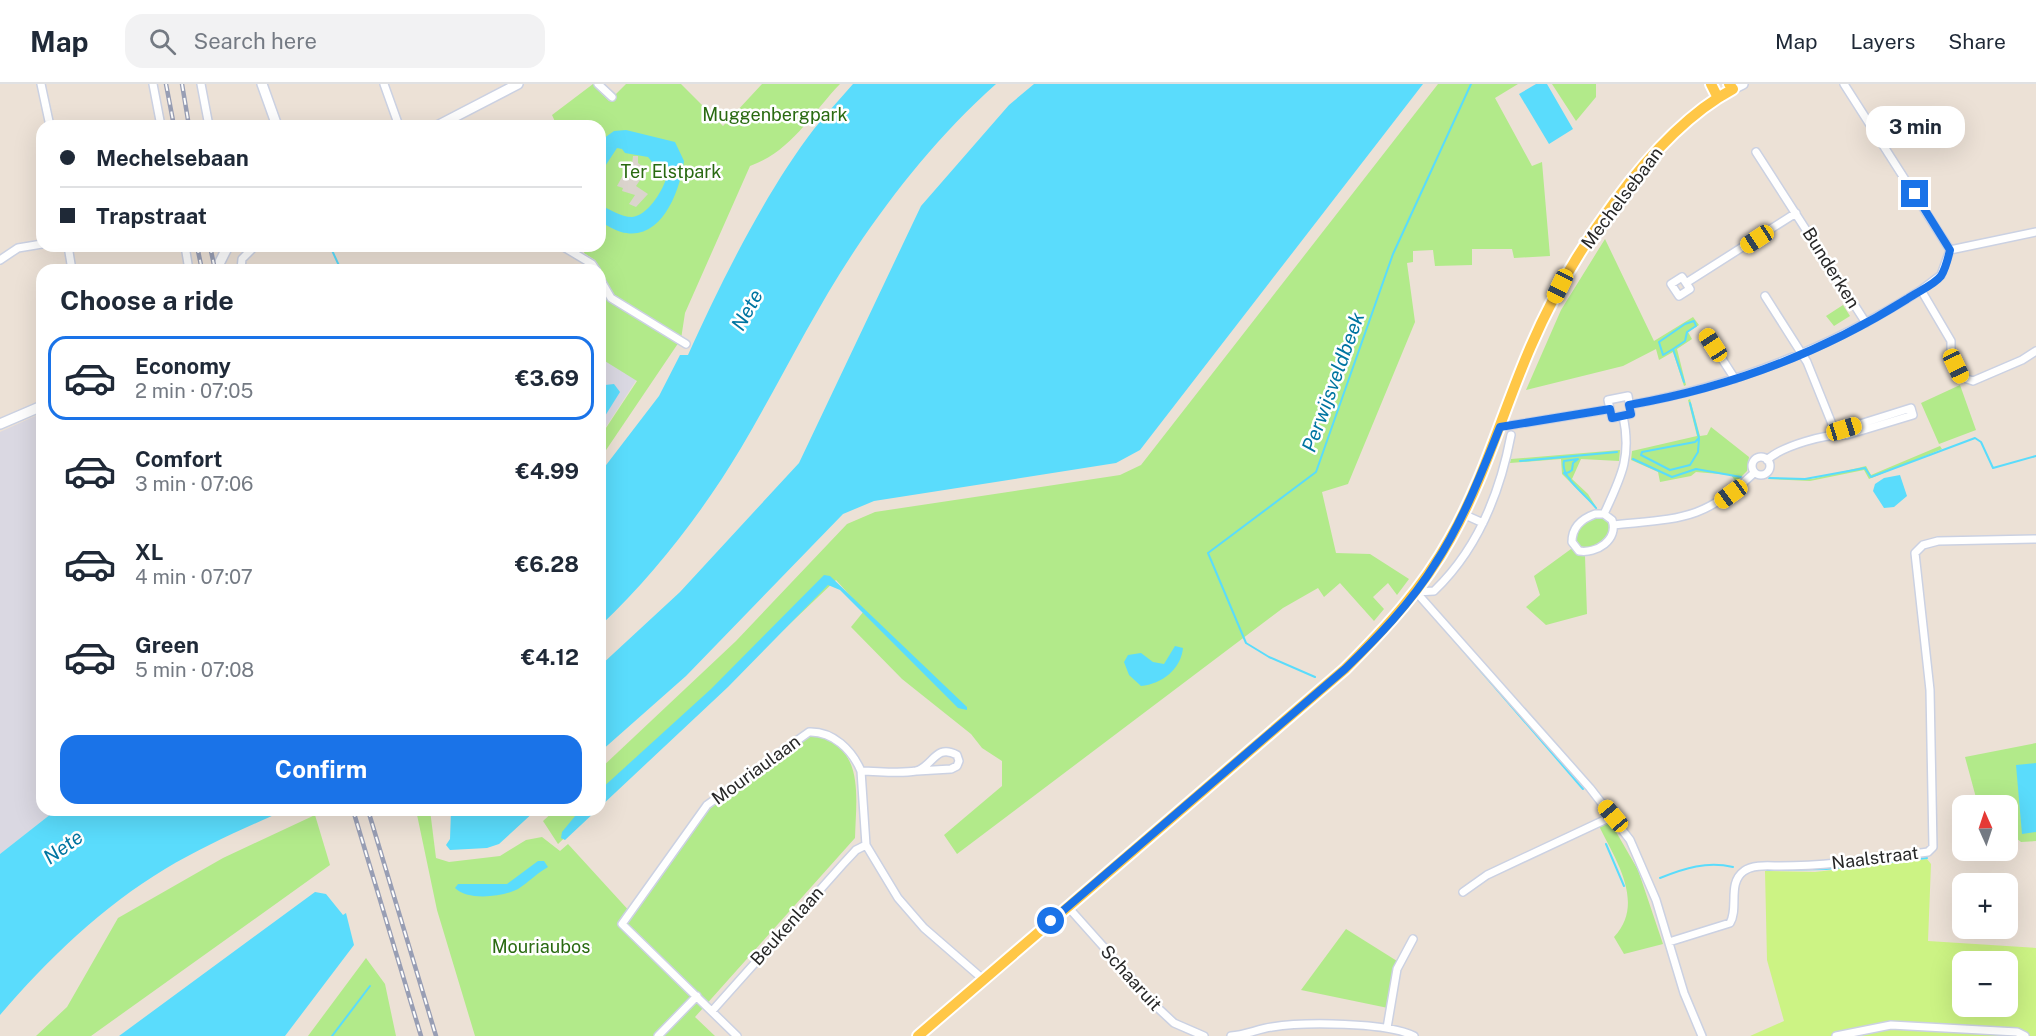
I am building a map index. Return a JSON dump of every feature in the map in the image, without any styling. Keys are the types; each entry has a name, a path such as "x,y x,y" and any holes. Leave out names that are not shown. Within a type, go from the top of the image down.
{"main road":[{"path":"1711,84 1718,98"},
{"name":"Mechelsebaan","path":"918,1036 1345,669 1378,637 1435,566 1463,514 1500,427 1530,347 1576,260 1650,157 1683,124 1731,87"}],"street":[{"path":"35,84 42,87 49,120"},
{"path":"153,84 160,120"},
{"path":"201,84 208,120"},
{"path":"262,84 275,120"},
{"path":"384,84 397,120"},
{"path":"449,120 518,84"},
{"path":"598,84 612,97"},
{"path":"1731,87 1743,84"},
{"path":"1844,84 1950,250"},
{"name":"Bunderken","path":"1756,152 1866,323"},
{"name":"Bunderken","path":"1686,283 1796,213"},
{"path":"1950,250 2036,232"},
{"path":"0,260 18,248 36,245"},
{"path":"1629,405 1735,379 1802,354 1866,323 1921,290 1941,275 1950,250"},
{"path":"572,252 592,264"},
{"path":"606,289 611,298 686,344"},
{"path":"1921,290 1951,341 1951,354 1961,377 1973,381 2022,360 2036,351"},
{"path":"1765,296 1802,354 1836,434"},
{"path":"1706,334 1735,379"},
{"path":"1628,396 1629,405 1631,414 1612,418 1608,400 1628,396"},
{"path":"1767,460 1779,451 1911,408 1913,415 1847,435 1836,434"},
{"path":"0,424 36,409"},
{"path":"1500,427 1610,409"},
{"path":"1604,514 1626,463 1628,445 1623,416"},
{"path":"1416,592 1434,591 1444,582 1466,553 1483,523 1501,480 1511,435"},
{"path":"1760,457 1767,460 1770,466 1767,473 1759,475 1754,473 1751,465 1754,460 1760,457"},
{"path":"1614,525 1680,518 1701,512 1731,494 1754,473"},
{"path":"1463,514 1483,523"},
{"path":"1604,514 1614,525"},
{"path":"1604,514 1590,516 1576,526 1572,536 1575,548 1587,552 1602,546 1611,536 1614,525"},
{"name":"Naalstraat","path":"1669,942 1730,923 1734,917 1736,881 1744,871 1756,867 1875,859 1928,852 1934,847 1930,690 1914,562 1918,549 1923,545 1939,541 2036,539"},
{"path":"1416,592 1613,816 1643,867 1684,993 1702,1036"},
{"name":"Mouriaulaan","path":"697,996 622,924 707,805 809,732 821,731 842,744 855,758 861,771"},
{"path":"917,771 940,753 949,750 957,754 960,761 951,769 917,771 861,771 863,831 866,845 898,898 924,927 984,980"},
{"path":"1463,892 1487,875 1613,816"},
{"path":"856,850 863,831"},
{"name":"Beukenlaan","path":"712,1011 856,850 866,845"},
{"name":"Schaaruit","path":"1068,907 1159,1009 1174,1023 1204,1036"},
{"path":"1387,1028 1397,969 1413,939"},
{"path":"658,1036 697,996 737,1036"},
{"path":"1231,1036 1271,1027 1342,1025 1387,1028 1414,1036"},
{"path":"1836,1036 1890,1025 2018,1032 2025,1036"}],"shaded area":[{"path":"633,156 638,156 638,163 647,170 636,186 648,194 636,207 629,204 635,195 622,191 623,188 617,186 628,166 632,164"},
{"path":"606,357 639,376 606,427"},
{"path":"36,416 36,816 48,816 0,854 0,432"}],"green space":[{"name":"Ter Elstpark","path":"593,84 609,101 626,84 681,84 723,126 762,84 840,84 800,131 778,151 750,166 685,313 681,339 606,450 606,428 637,381 606,362 606,264 598,264 584,253 606,252 606,120 554,120 552,115"},
{"path":"1438,84 1518,84 1495,98 1532,166 1542,162 1550,256 1514,258 1512,249 1472,249 1472,265 1435,266 1433,250 1413,251 1413,262 1407,263 1415,322 1348,484 1322,492 1336,553 1370,554 1409,579 1397,595 1388,583 1373,597 1384,609 1374,621 1340,583 1324,597 1318,588 1283,608 957,854 944,835 1002,786 1002,761 982,748 971,734 902,679 851,627 864,611 836,580 606,798 606,763 736,641 847,524 875,512 1120,475 1141,465"},
{"path":"1552,84 1596,84 1596,97 1576,121"},
{"path":"1605,239 1654,341 1693,317 1699,325 1688,332 1692,339 1677,349 1686,385 1684,386 1673,352 1659,360 1656,349 1623,366 1526,390 1561,310"},
{"path":"1843,305 1850,316 1834,326 1826,316"},
{"path":"1960,385 1976,430 1939,444 1921,403"},
{"path":"1690,399 1700,436 1707,435 1711,427 1749,457 1747,471 1736,482 1731,475 1696,472 1691,476 1660,482 1658,472 1631,460 1632,451 1697,436 1688,400"},
{"path":"1940,446 1942,449 1869,479 1864,470 1810,481 1767,479 1812,479 1866,466 1871,475"},
{"path":"1620,450 1619,461 1581,459 1572,479 1588,494 1598,510 1562,474 1561,459 1510,463 1511,459"},
{"path":"1603,517 1610,524 1605,539 1591,548 1580,547 1575,537 1580,528 1590,520"},
{"path":"1571,549 1585,556 1587,614 1546,625 1526,607 1540,595 1534,576"},
{"name":"Mouriaubos","path":"810,735 828,740 841,749 849,760 854,774 855,838 695,1017 715,1036 475,1036 437,910 417,816 431,816 436,858 449,862 500,856 526,840 542,837 560,851 568,844 632,914 706,811"},
{"path":"2036,743 2036,841 2021,842 2018,840 2018,795 1975,795 1965,757"},
{"path":"315,816 330,865 91,1036 36,1036 67,1007 118,918 223,858"},
{"path":"548,816 588,816 558,844 543,821"},
{"path":"1607,822 1611,823 1638,870 1663,944 1624,954 1614,937 1623,924 1628,896 1619,867 1599,826"},
{"path":"1927,859 1931,864 1928,941 2036,948 2036,1036 1750,1036 1784,1021 1767,960 1765,871 1815,872"},
{"path":"1346,929 1397,961 1388,1008 1301,990"},
{"path":"366,958 385,984 396,1036 308,1036"}],"water":[{"name":"Nete","path":"853,84 996,84 938,142 887,205 840,274 741,448 710,496 658,564 606,620 606,465 659,396 680,355 688,355 729,268 761,209 814,129"},
{"path":"1034,84 1423,84 1140,450 1116,463 874,501 843,514 686,676 606,747 606,660 680,592 799,463 921,206 1009,105"},
{"path":"1536,84 1547,84 1573,129 1549,144 1519,94"},
{"path":"626,130 675,142 684,161 673,199 658,222 648,230 635,233 621,232 606,225 606,208 624,216 638,216 653,203 666,179 648,157 625,153 622,149 617,148 606,165 606,137 614,131"},
{"path":"614,384 620,392 606,414 606,385"},
{"path":"1900,475 1907,496 1894,507 1884,508 1873,491 1875,484 1884,478"},
{"path":"824,575 830,576 967,707 967,710 958,708 840,590 828,585 728,687 606,801 606,785 711,689"},
{"path":"1175,646 1183,648 1179,663 1163,679 1141,686 1129,675 1124,662 1128,655 1141,653 1153,662 1164,664"},
{"path":"2036,763 2036,832 2022,834 2016,765"},
{"name":"Nete","path":"48,816 272,816 179,861 120,900 57,954 0,1015 0,854"},
{"path":"451,816 529,816 499,844 487,848 450,850 446,845 450,839"},
{"path":"575,816 591,816 565,840 561,838 562,832"},
{"path":"538,861 544,861 548,867 511,892 495,896 476,896 468,895 455,888 458,884 507,884"},
{"path":"315,892 326,894 343,915 346,913 354,945 285,1036 119,1036"}],"waterway":[{"name":"Perwijsveldbeek","path":"1315,677 1269,657 1246,643 1208,553 1316,472 1393,254 1471,84"},
{"path":"333,252 338,264"},
{"path":"1673,349 1685,341 1687,332 1696,326 1694,321 1685,324 1659,342 1663,355 1673,349 1684,382"},
{"path":"1690,403 1699,438 1695,442 1642,452 1641,455 1670,470 1690,465 1698,452 1699,438"},
{"path":"1769,478 1805,479 1865,468 1871,477 1975,438 1981,442 1993,468 2036,456"},
{"path":"1520,461 1617,452"},
{"path":"1570,479 1564,473 1565,473 1567,473 1568,473 1572,470 1573,463 1578,459 1564,461 1564,467 1566,474 1596,508"},
{"path":"1633,459 1672,477 1696,469 1741,477"},
{"name":"Perwijsveldbeek","path":"1442,626 1583,789"},
{"name":"Perwijsveldbeek","path":"1606,844 1624,886"},
{"name":"Perwijsveldbeek","path":"1767,870 1826,869 1927,858"},
{"name":"Perwijsveldbeek","path":"1660,878 1696,867 1714,865 1733,867"},
{"path":"332,1036 370,986"}],"railway":[{"path":"166,84 173,120"},
{"path":"182,84 188,120"},
{"path":"198,252 201,264"},
{"path":"211,252 214,264"},
{"path":"355,816 421,1036"},
{"path":"370,816 436,1036"}],"route":[{"path":"1051,921 1345,669 1378,637 1435,566 1468,504 1500,427 1610,409 1612,418 1631,414 1629,405 1686,393 1762,370 1829,343 1877,318 1937,279 1944,269 1950,250 1915,194"}],"park label":[{"name":"Muggenbergpark","path":"775,115"}]}
